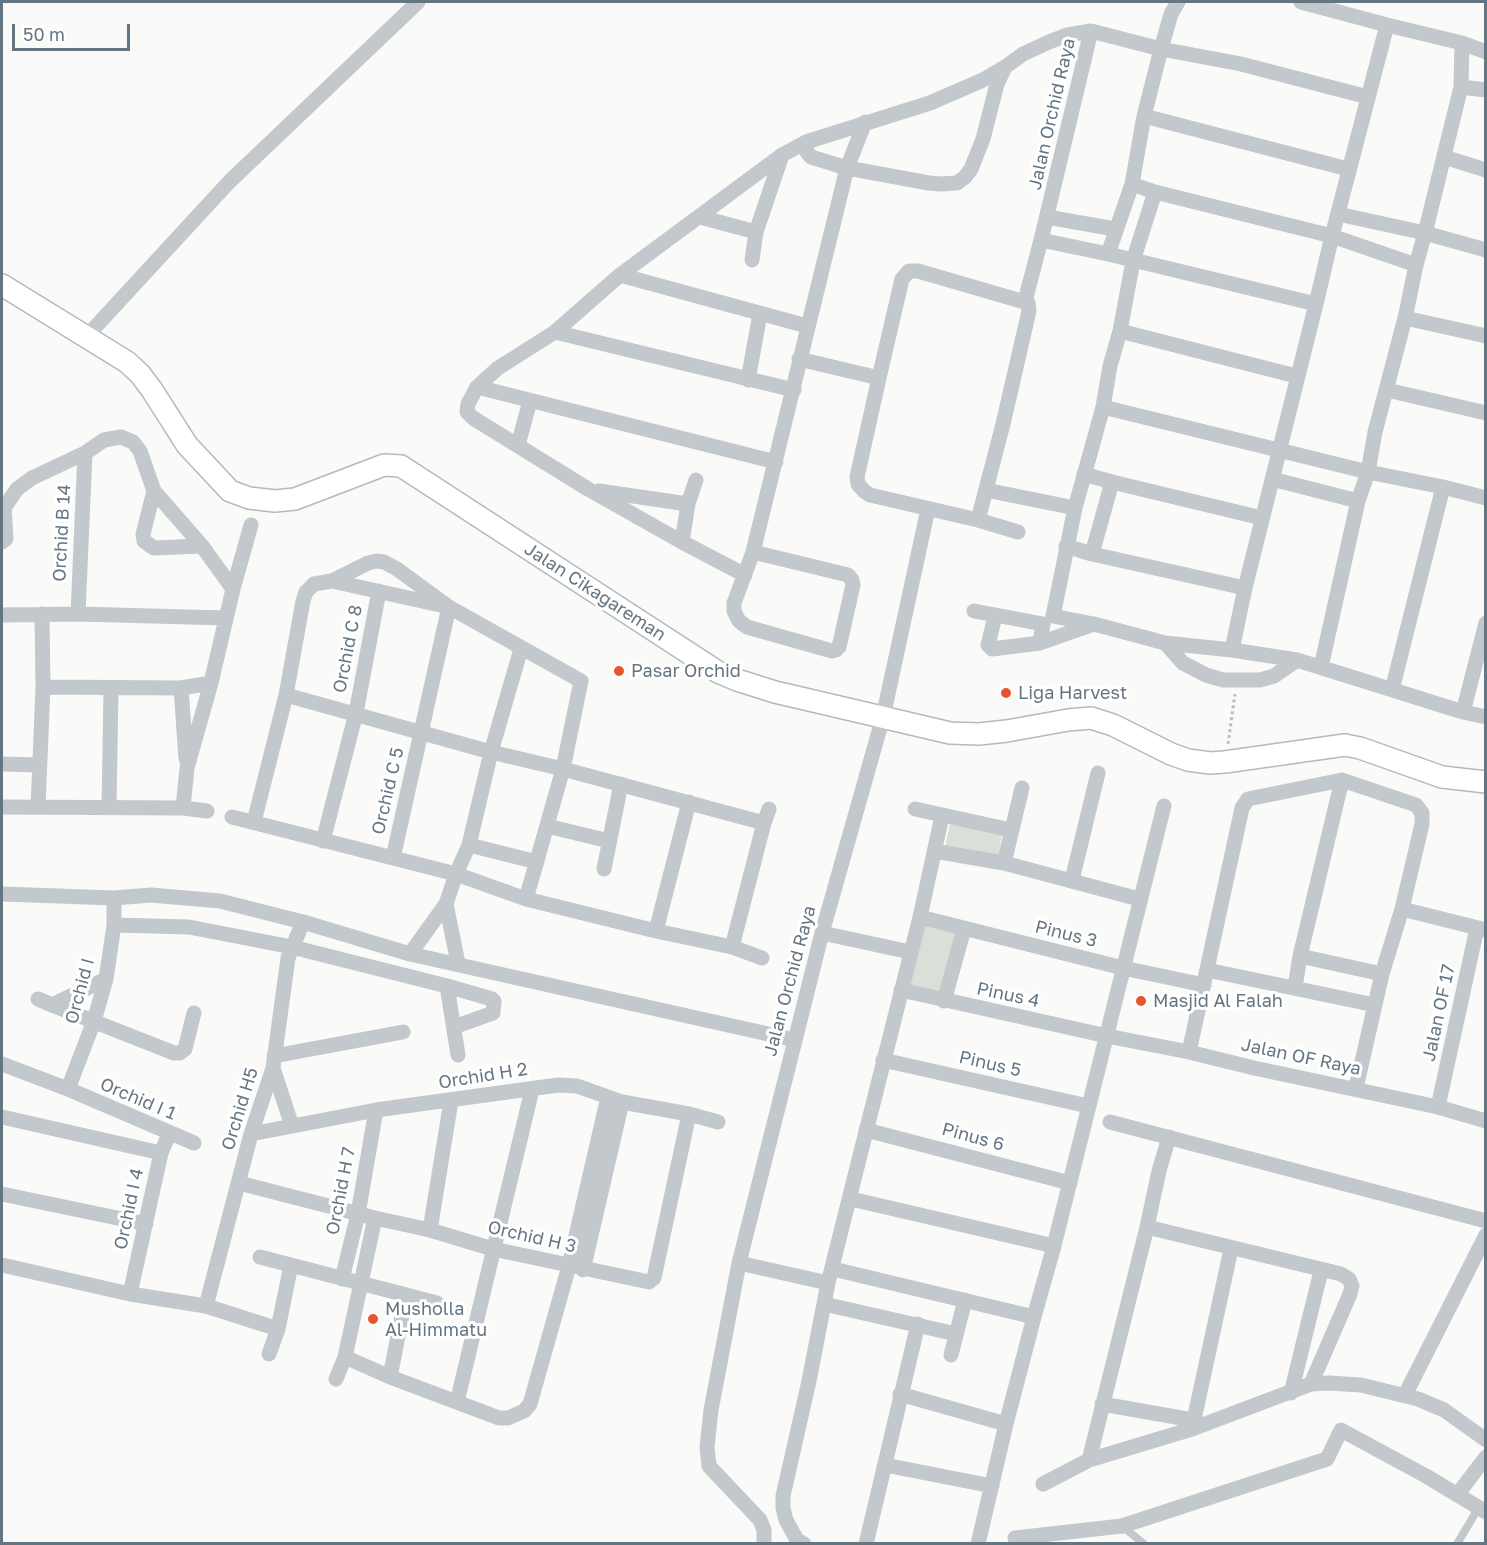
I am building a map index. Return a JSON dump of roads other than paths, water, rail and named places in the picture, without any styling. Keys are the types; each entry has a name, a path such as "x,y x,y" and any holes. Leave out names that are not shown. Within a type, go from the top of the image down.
{"street":[{"path":"87,336 229,182 418,2"},
{"path":"1108,254 1132,184 1144,116 1171,14 1178,2"},
{"path":"1301,2 1462,43 1485,52"},
{"path":"1232,650 1296,376 1387,25"},
{"path":"745,575 588,489 473,418 467,412 468,404 477,387 498,368 555,332 620,275 782,155 806,142 930,103 983,80 1005,68 1023,54 1048,42 1067,35 1091,32"},
{"name":"Jalan Orchid Raya","path":"978,520 1029,311 1028,303 1025,301 1091,32 1161,49 1241,64 1368,97"},
{"path":"1321,667 1358,501 1368,472 1416,265 1461,87 1462,43"},
{"path":"806,142 810,157 847,168 941,184 961,181 971,169 997,84 1005,68"},
{"path":"1461,87 1485,90"},
{"path":"1144,116 1348,169"},
{"path":"753,552 848,575 853,585 839,647 832,651 747,627 739,621 734,603 753,552 847,168 865,122"},
{"path":"752,260 756,232 782,155"},
{"path":"1444,157 1485,170"},
{"path":"1132,184 1155,192 1332,236 1416,265"},
{"path":"1040,643 1103,407 1133,261 1155,192"},
{"path":"1338,214 1425,233 1485,250"},
{"path":"700,217 756,232"},
{"path":"1047,217 1115,229"},
{"path":"1041,240 1316,304"},
{"path":"1018,532 978,520 870,495 858,484 857,477 902,279 909,272 918,271 1025,301"},
{"path":"620,275 807,326"},
{"name":"Jalan Cikagareman","path":"2,285 119,356 140,374 187,445 230,492 249,498 275,501 295,499 384,465 401,466 718,672 737,680 775,692 950,733 979,734 1091,718 1113,725 1188,760 1210,763 1225,762 1345,746 1360,748 1442,777 1485,782"},
{"path":"748,380 760,314"},
{"path":"1405,318 1485,336"},
{"path":"1120,331 1296,376"},
{"path":"555,332 794,390"},
{"path":"799,359 879,378"},
{"path":"477,387 776,462"},
{"path":"1387,390 1485,413"},
{"path":"518,445 530,401"},
{"path":"1103,407 1368,472 1485,498"},
{"path":"2,542 6,539 3,508 17,489 33,478 86,453 104,440 121,437 134,442 140,451 154,491 202,546 233,589"},
{"name":"Orchid B 14","path":"78,614 86,453"},
{"path":"1084,474 1262,518"},
{"path":"1272,479 1358,501"},
{"path":"682,542 688,504 696,480"},
{"path":"1092,554 1112,482"},
{"path":"1392,690 1443,487"},
{"path":"588,489 688,504"},
{"path":"986,490 1075,508"},
{"path":"154,491 142,534 144,541 154,548 202,546"},
{"name":"Jalan Orchid Raya","path":"764,1544 764,1530 760,1520 710,1466 707,1447 711,1410 739,1263 822,933 883,717 928,509"},
{"path":"187,768 251,525"},
{"path":"1066,546 1092,554 1245,588"},
{"path":"254,822 286,695 306,592 314,585 332,581 368,563 377,561 397,569 449,607 581,681 564,768 526,898"},
{"path":"332,581 449,607"},
{"name":"Orchid C 8","path":"323,841 356,713 379,591"},
{"name":"Orchid C 5","path":"393,858 449,607"},
{"path":"974,611 995,616 1094,624 1165,644 1232,650 1297,660 1485,717"},
{"path":"38,807 43,687 42,614"},
{"path":"2,615 78,614 226,618"},
{"path":"995,616 988,645 992,649 1040,643 1094,624"},
{"path":"1463,712 1485,623"},
{"path":"1165,644 1183,663 1206,675 1236,681 1260,680 1274,676 1297,660"},
{"path":"414,948 445,909 456,874 469,845 491,752 521,649"},
{"path":"43,687 181,688 211,683"},
{"path":"181,688 187,768 183,808"},
{"path":"109,808 111,689"},
{"path":"286,695 491,752 564,768 689,802 766,816 732,947"},
{"path":"2,764 39,765"},
{"path":"1072,880 1098,773"},
{"path":"1294,987 1342,780"},
{"path":"1189,1052 1242,808 1251,797 1342,780 1416,805 1422,813 1422,824 1402,909 1382,974 1356,1088"},
{"path":"604,869 621,784"},
{"path":"1004,863 1022,788"},
{"path":"656,931 689,802"},
{"path":"978,1544 1006,1424 1054,1246 1164,806"},
{"path":"2,807 183,808 207,812"},
{"path":"915,809 1011,830"},
{"path":"804,1544 797,1540 786,1520 783,1496 824,1304 920,917 942,816"},
{"path":"232,817 456,874 526,898 656,931 732,947 762,958"},
{"path":"547,826 609,841"},
{"path":"469,845 537,862"},
{"path":"934,850 1004,863 1140,899"},
{"path":"2,894 114,898 151,895 220,902 795,1040"},
{"name":"Orchid I","path":"68,1089 94,1021 106,980 114,925 114,898"},
{"path":"445,909 456,958"},
{"path":"1402,909 1481,929"},
{"name":"Pinus 3","path":"920,917 1123,968 1294,987 1375,1005"},
{"name":"Orchid H5","path":"206,1306 251,1134 274,1062 288,958 303,922"},
{"path":"114,925 189,927 292,947 492,999 495,1004 494,1013 454,1026"},
{"path":"944,1000 964,929"},
{"name":"Jalan OF 17","path":"1438,1107 1481,929"},
{"path":"822,933 910,951"},
{"path":"1300,956 1382,974"},
{"path":"106,980 45,1002 174,1053 180,1053 184,1049 195,1013"},
{"path":"447,986 458,1055"},
{"name":"Pinus 4","path":"902,990 1107,1036"},
{"path":"292,1126 274,1062 403,1032"},
{"name":"Jalan OF Raya","path":"1107,1036 1356,1088 1438,1107 1485,1121"},
{"name":"Pinus 5","path":"883,1060 1088,1106"},
{"name":"Orchid I 1","path":"2,1064 68,1089 194,1143"},
{"name":"Orchid H 2","path":"251,1134 376,1110 532,1090 558,1084 577,1086 615,1100 718,1122"},
{"path":"456,1402 532,1090"},
{"path":"345,1357 390,1377 499,1418 508,1418 524,1411 530,1404 576,1268 615,1100"},
{"path":"430,1230 451,1101"},
{"name":"Orchid H 7","path":"342,1279 358,1214 376,1110"},
{"name":"Orchid H 3","path":"239,1183 430,1230 493,1249 649,1282 654,1278 689,1114"},
{"path":"2,1118 161,1153"},
{"path":"1110,1122 1485,1221"},
{"name":"Pinus 6","path":"866,1130 1070,1183"},
{"name":"Orchid I 4","path":"130,1294 161,1153 169,1134"},
{"path":"1089,1460 1169,1137"},
{"path":"2,1194 146,1224"},
{"path":"851,1199 1054,1246"},
{"path":"336,1379 345,1357 375,1218"},
{"path":"1147,1227 1341,1274 1349,1279 1352,1286 1311,1384"},
{"path":"1405,1395 1485,1235"},
{"path":"1193,1425 1231,1249"},
{"path":"260,1257 437,1303"},
{"path":"739,1263 831,1276 964,1300 1034,1317"},
{"path":"2,1264 130,1294 206,1306 278,1329"},
{"path":"269,1354 278,1329 291,1265"},
{"path":"1291,1393 1321,1271"},
{"path":"390,1377 406,1295"},
{"path":"951,1355 964,1300"},
{"path":"824,1304 956,1334"},
{"path":"866,1544 918,1324"},
{"path":"1043,1484 1089,1460 1291,1393 1311,1384 1361,1386 1405,1395 1444,1410 1485,1437"},
{"path":"900,1394 1006,1424"},
{"path":"1102,1404 1193,1425"},
{"path":"1018,1544 1016,1538 1122,1527 1328,1459 1341,1430 1482,1510"},
{"path":"1457,1495 1485,1456"},
{"path":"885,1465 992,1486"}],"lane":[{"path":"1457,1543 1482,1510"},
{"path":"1122,1527 1144,1544"}],"place":[{"name":"Pasar Orchid","path":"619,671"},
{"name":"Liga Harvest","path":"1006,693"},
{"name":"Masjid Al Falah","path":"1141,1001"},
{"name":"Musholla Al-Himmatu","path":"373,1319"}]}
